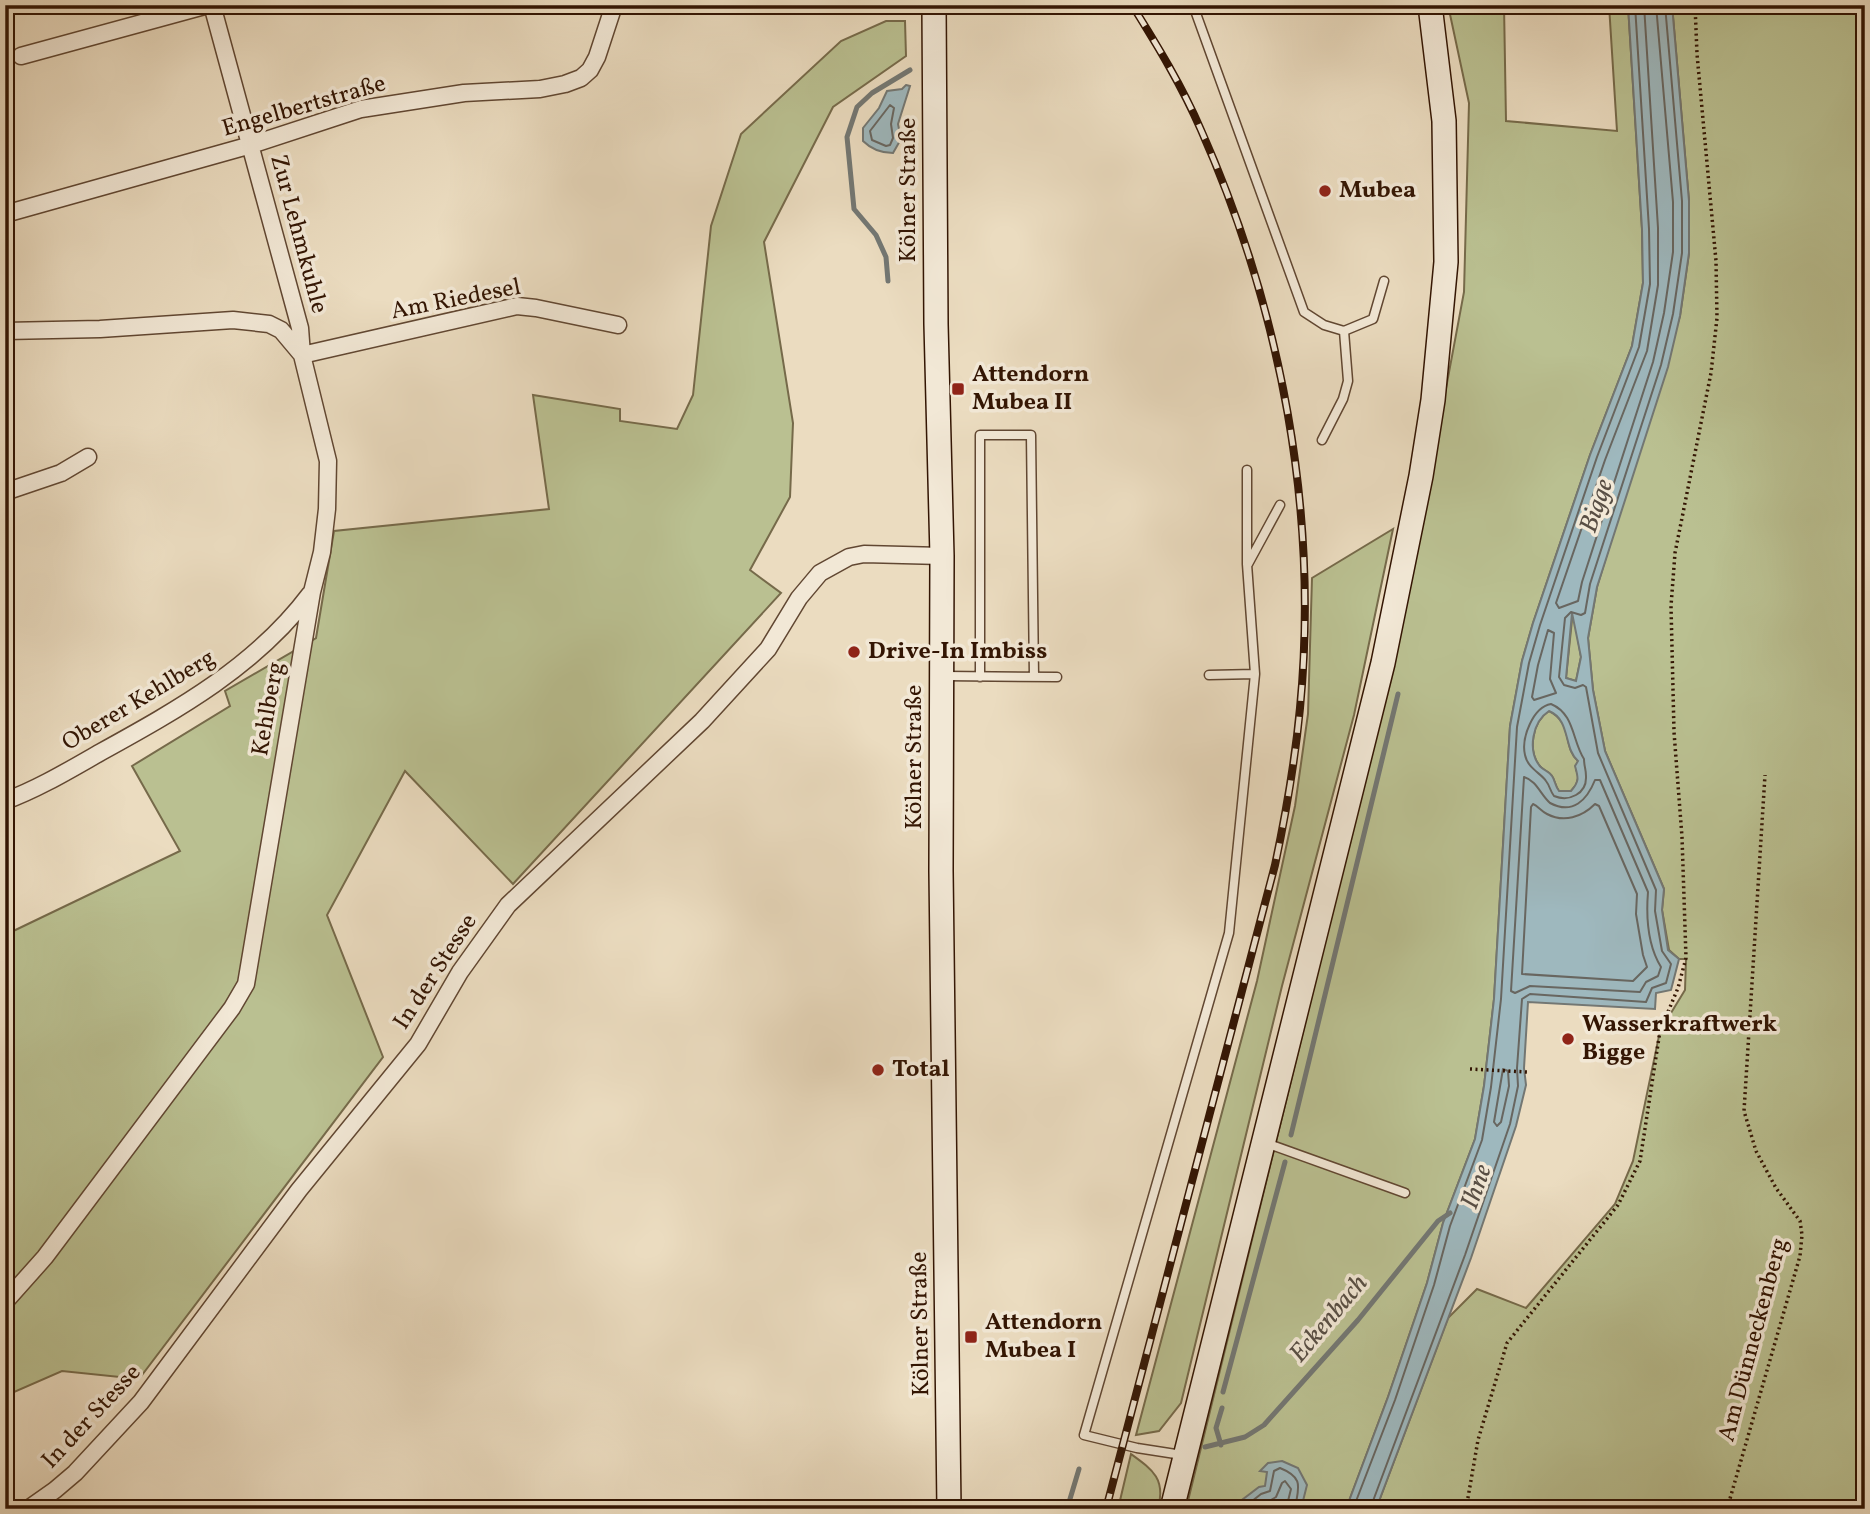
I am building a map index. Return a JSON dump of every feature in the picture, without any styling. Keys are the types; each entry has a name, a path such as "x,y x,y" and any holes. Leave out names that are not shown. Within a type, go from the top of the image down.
{"main road":[{"name":"Kölner Straße","path":"934,5 936,324 942,556 941,871 949,1509"},
{"path":"1172,1509 1382,663 1421,476 1433,400 1446,262 1447,182 1444,121 1430,5"}],"street":[{"path":"21,57 210,5"},
{"name":"Zur Lehmkuhle","path":"210,5 300,328 302,355"},
{"name":"Engelbertstraße","path":"5,214 251,145 361,109 464,93 540,89 565,84 581,78 590,70 614,5"},
{"name":"Am Riedesel","path":"302,355 517,306 536,307 618,325"},
{"name":"Kehlberg","path":"5,331 100,330 233,320 254,321 281,330 302,355 328,461 327,509 321,552 246,984 232,1008 54,1246 5,1302"},
{"path":"5,492 61,474 88,457"},
{"name":"In der Stesse","path":"27,1509 75,1473 141,1402 299,1190 418,1044 460,972 508,905 702,721 768,649 799,598 820,573 849,557 864,554 942,556"},
{"name":"Oberer Kehlberg","path":"5,801 77,766 216,685 285,624 312,592"}],"lane":[{"path":"1193,5 1304,312 1324,326 1345,331 1373,319 1384,281"},
{"path":"1322,440 1343,399 1348,381 1345,331"},
{"path":"980,677 980,436 1031,435 1034,677"},
{"path":"1185,1455 1137,1448 1083,1435 1228,933 1255,674 1247,564 1247,470"},
{"path":"1247,564 1280,505"},
{"path":"1209,675 1255,674"},
{"path":"942,676 1057,677"},
{"path":"1264,1142 1405,1192"}],"path":[{"path":"1466,1509 1478,1440 1507,1343 1618,1205 1640,1161 1660,1031 1678,988 1686,958 1671,606 1675,553 1712,373 1717,318 1716,261 1695,5"},
{"name":"Am Dünneckenberg","path":"1727,1509 1800,1256 1802,1235 1800,1220 1776,1188 1756,1151 1744,1111 1765,775"},
{"path":"1470,1069 1527,1072"}],"green space":[{"path":"1448,5 1504,5 1506,121 1617,131 1609,5 1628,5 1643,283 1632,346 1590,455 1522,661 1510,726 1494,999 1475,1139 1443,1223 1427,1283 1388,1397 1346,1509 1186,1509 1399,640 1464,292 1469,103"},
{"path":"1672,5 1865,5 1865,1509 1376,1509 1448,1318 1477,1289 1526,1308 1615,1204 1633,1161 1660,1031 1685,990 1686,959 1679,959 1669,950 1662,910 1664,889 1605,751 1593,690 1588,638 1597,587 1680,316 1689,253 1689,201"},
{"path":"886,21 905,21 906,56 833,107 764,242 793,423 790,497 750,570 781,593 513,884 405,771 327,915 383,1057 139,1379 62,1371 5,1396 5,935 180,851 132,766 230,706 225,691 316,638 334,531 549,509 533,395 620,409 620,421 677,429 693,395 711,226 741,134 841,41"},
{"path":"1393,529 1354,715 1282,986 1181,1403 1159,1431 1136,1435 1257,981 1295,806 1308,714 1312,578"},
{"path":"1573,610 1581,657 1576,681 1566,678"},
{"path":"1549,711 1562,722 1573,756 1578,761 1576,770 1579,775 1571,791 1559,791 1551,774 1539,765 1534,752 1535,729"},
{"path":"1131,1454 1156,1476 1160,1490 1158,1509 1118,1509"}],"water":[{"path":"1628,5 1672,5 1689,201 1689,253 1680,316 1668,367 1597,587 1588,638 1593,690 1605,751 1664,889 1662,910 1668,950 1679,959 1671,990 1656,993 1655,1009 1528,1002 1524,1068 1526,1085 1516,1126 1471,1258 1376,1509 1346,1509 1388,1397 1427,1283 1443,1223 1475,1139 1494,999 1510,726 1522,661 1533,623 1590,455 1632,346 1643,283","holes":["1572,613 1581,657 1576,681 1566,678","1549,711 1561,721 1570,749 1578,761 1575,766 1577,782 1571,791 1559,791 1551,774 1539,765 1534,752 1535,729"]},
{"path":"906,85 910,86 898,124 901,139 893,153 873,148 863,141 863,128 879,108 887,91 902,89"},
{"path":"1282,1461 1298,1468 1307,1485 1301,1509 1230,1509 1259,1487 1265,1486 1267,1472 1260,1471 1268,1463"}],"waterway":[{"path":"888,281 886,257 876,235 854,209 847,137 857,107 872,93 910,70"},
{"path":"1291,1135 1398,694"},
{"path":"1223,1392 1285,1162"},
{"name":"Eckenbach","path":"1205,1447 1245,1437 1264,1425 1358,1320 1438,1221 1450,1213"},
{"path":"1221,1445 1216,1428 1222,1408"},
{"name":"Eckenbach","path":"1067,1509 1079,1469"}],"railway":[{"path":"1106,1509 1275,865 1296,748 1304,634 1304,560 1288,413 1253,269 1229,198 1194,114 1132,5"}],"place":[{"name":"Mubea","path":"1325,191"},
{"name":"Attendorn Mubea II","path":"958,389"},
{"name":"Drive-In Imbiss","path":"854,652"},
{"name":"Wasserkraftwerk Bigge","path":"1568,1039"},
{"name":"Total","path":"878,1070"},
{"name":"Attendorn Mubea I","path":"971,1337"}],"water label":[{"name":"Bigge","path":"1597,506"},
{"name":"Ihne","path":"1477,1187"}]}
